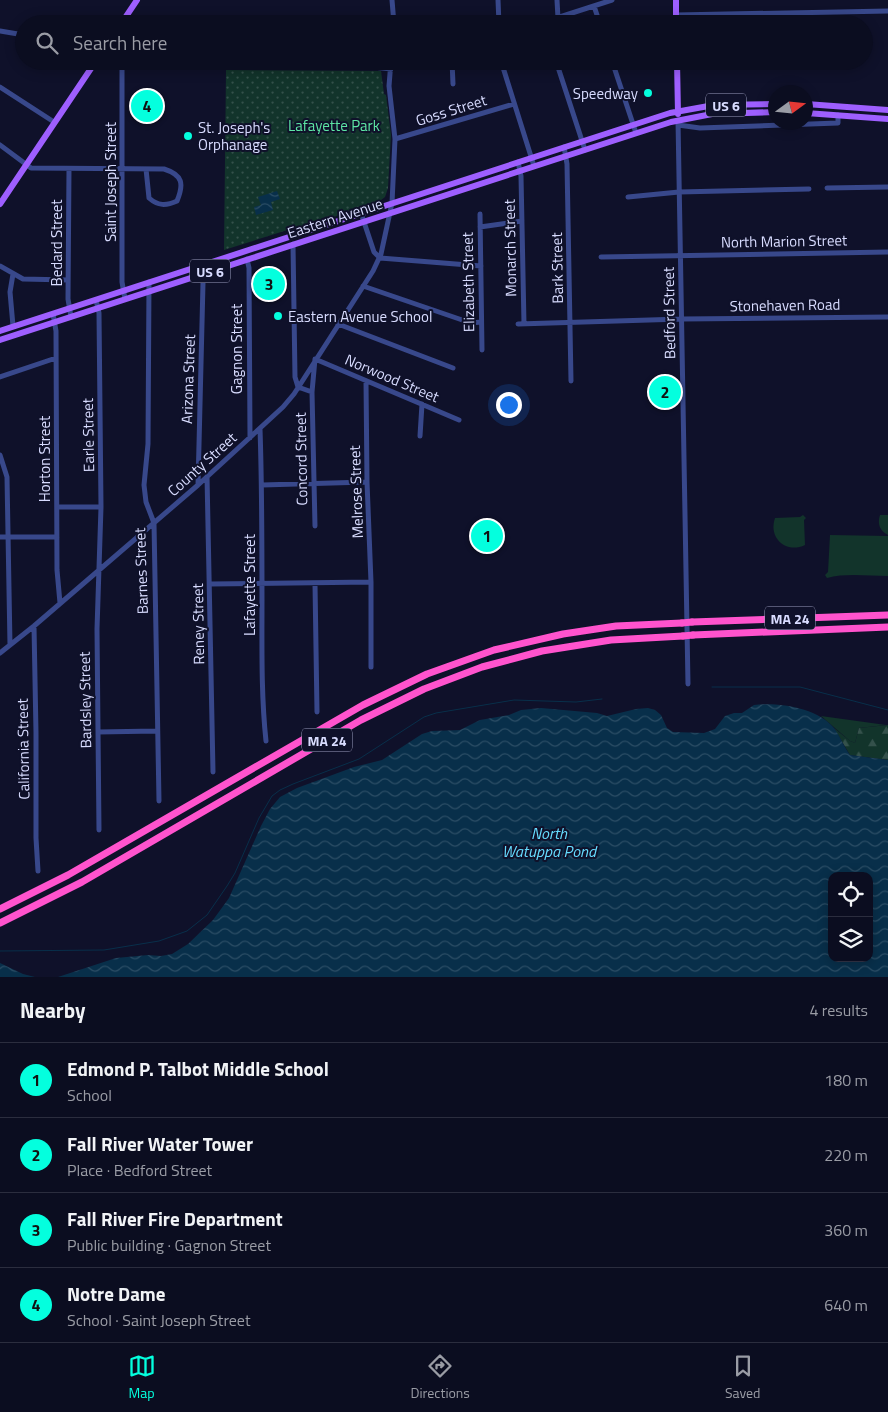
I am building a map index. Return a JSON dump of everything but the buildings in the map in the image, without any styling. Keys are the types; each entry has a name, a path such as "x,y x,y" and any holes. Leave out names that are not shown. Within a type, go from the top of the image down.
{"highway":[{"name":"MA 24","path":"0,909 76,870 363,705 427,674 494,650 563,634 607,627 888,615"},
{"name":"MA 24","path":"0,923 82,882 362,720 432,686 499,662 559,648 620,639 888,628"}],"main road":[{"path":"127,15 137,0"},
{"path":"676,0 676,15"},
{"path":"0,204 90,70"},
{"name":"Bedford Street","path":"677,70 678,122"},
{"name":"US 6","path":"678,111 721,105 768,104"},
{"path":"813,105 888,110"},
{"name":"Eastern Avenue","path":"0,331 633,124 678,111"},
{"name":"US 6","path":"678,122 712,114 768,112"},
{"path":"813,113 888,119"},
{"name":"Eastern Avenue","path":"0,340 636,133 678,122"}],"street":[{"path":"392,0 393,15"},
{"path":"498,0 499,15"},
{"path":"557,0 558,15"},
{"path":"567,15 612,0"},
{"path":"594,6 597,15"},
{"path":"676,15 888,11"},
{"path":"0,31 15,34"},
{"name":"Saint Joseph Street","path":"122,70 123,291 125,299"},
{"name":"County Street","path":"0,653 198,485 283,407 298,387 380,258 392,203 395,139 390,91 391,70"},
{"path":"452,70 453,84"},
{"path":"504,70 534,166"},
{"path":"559,70 585,150"},
{"path":"615,70 636,133"},
{"path":"0,87 54,122"},
{"name":"Goss Street","path":"395,139 514,104"},
{"path":"678,122 700,128 838,123 838,115"},
{"name":"Bedford Street","path":"678,122 688,684"},
{"path":"0,145 31,168 164,169 173,172 180,180 181,191 176,201 169,205 162,205 154,203 149,198 146,169"},
{"name":"Bark Street","path":"564,147 566,156 571,322 571,381"},
{"name":"Monarch Street","path":"518,162 522,221 521,324"},
{"name":"Bedard Street","path":"69,169 68,280 71,317"},
{"path":"827,188 888,187"},
{"path":"628,197 679,192 809,190"},
{"path":"362,213 374,252 380,258 481,266"},
{"name":"Elizabeth Street","path":"480,214 482,350"},
{"path":"480,227 522,221"},
{"path":"293,244 295,375 298,387"},
{"name":"North Marion Street","path":"601,257 888,252"},
{"name":"Gagnon Street","path":"247,259 249,268 250,438"},
{"path":"0,266 23,280 68,280"},
{"path":"13,274 10,292 13,326"},
{"name":"Arizona Street","path":"198,485 202,274"},
{"name":"Barnes Street","path":"149,282 148,444 144,485 146,502 154,523 158,801"},
{"path":"363,286 471,323 481,322"},
{"name":"Earle Street","path":"96,300 98,308 102,508 100,570"},
{"name":"Horton Street","path":"53,314 56,358 57,536 60,604"},
{"name":"Stonehaven Road","path":"521,324 682,319 888,317"},
{"path":"338,324 453,368"},
{"path":"0,377 56,358"},
{"name":"Concord Street","path":"315,359 312,392 315,526"},
{"name":"Norwood Street","path":"315,359 459,420"},
{"name":"Melrose Street","path":"366,381 371,668"},
{"name":"Concord Street","path":"298,387 312,392"},
{"path":"420,436 422,404"},
{"name":"Lafayette Street","path":"260,429 262,485 262,661 266,741"},
{"path":"0,455 7,477 10,645"},
{"name":"Reney Street","path":"207,476 213,772"},
{"path":"262,485 367,482"},
{"path":"57,507 102,508"},
{"path":"0,537 57,536"},
{"name":"Bardsley Street","path":"99,830 97,629 100,570"},
{"path":"210,584 371,582"},
{"path":"315,584 317,712"},
{"name":"California Street","path":"34,626 38,872"},
{"path":"98,732 156,731"}],"green space":[{"name":"Lafayette Park","path":"226,70 381,71 391,135 388,188 385,197 377,203 224,250"},
{"path":"803,515 806,518 804,520 805,545 798,547 785,546 776,538 774,532 775,518 800,517"},
{"path":"880,515 888,515 888,535 880,527"},
{"path":"830,535 888,536 888,576 849,575 827,578 825,575 828,572"},
{"path":"821,716 886,725 859,728 855,743 850,741"},
{"path":"888,725 888,760 850,755 834,728 855,743 859,728"}],"water":[{"path":"277,191 280,199 271,202 273,210 256,215 254,207 261,205 258,197"},
{"name":"North Watuppa Pond","path":"764,704 808,711 827,721 834,728 850,755 888,760 888,977 58,977 116,958 172,954 188,944 213,920 229,898 261,826 270,809 280,797 297,788 354,767 382,760 422,734 432,731 460,730 480,720 509,715 521,710 541,708 597,713 607,716 648,708 655,710 661,715 667,728 673,732 704,733 715,729 725,716 742,713 754,705"},
{"path":"0,963 23,974 35,977 0,977"}],"waterway":[{"path":"712,687 800,687 888,710"},
{"path":"0,951 104,950 159,941 187,931 207,915 227,886 235,873 259,818 272,796 280,790 359,759 424,717 436,713 514,700 576,702 602,699"}],"place":[{"name":"Speedway","path":"648,93"},
{"name":"Notre Dame","path":"147,106"},
{"name":"St. Joseph's Orphanage","path":"188,136"},
{"name":"Fall River Fire Department","path":"269,284"},
{"name":"Eastern Avenue School","path":"278,316"},
{"name":"Fall River Water Tower","path":"665,392"},
{"name":"Edmond P. Talbot Middle School","path":"487,536"}]}
